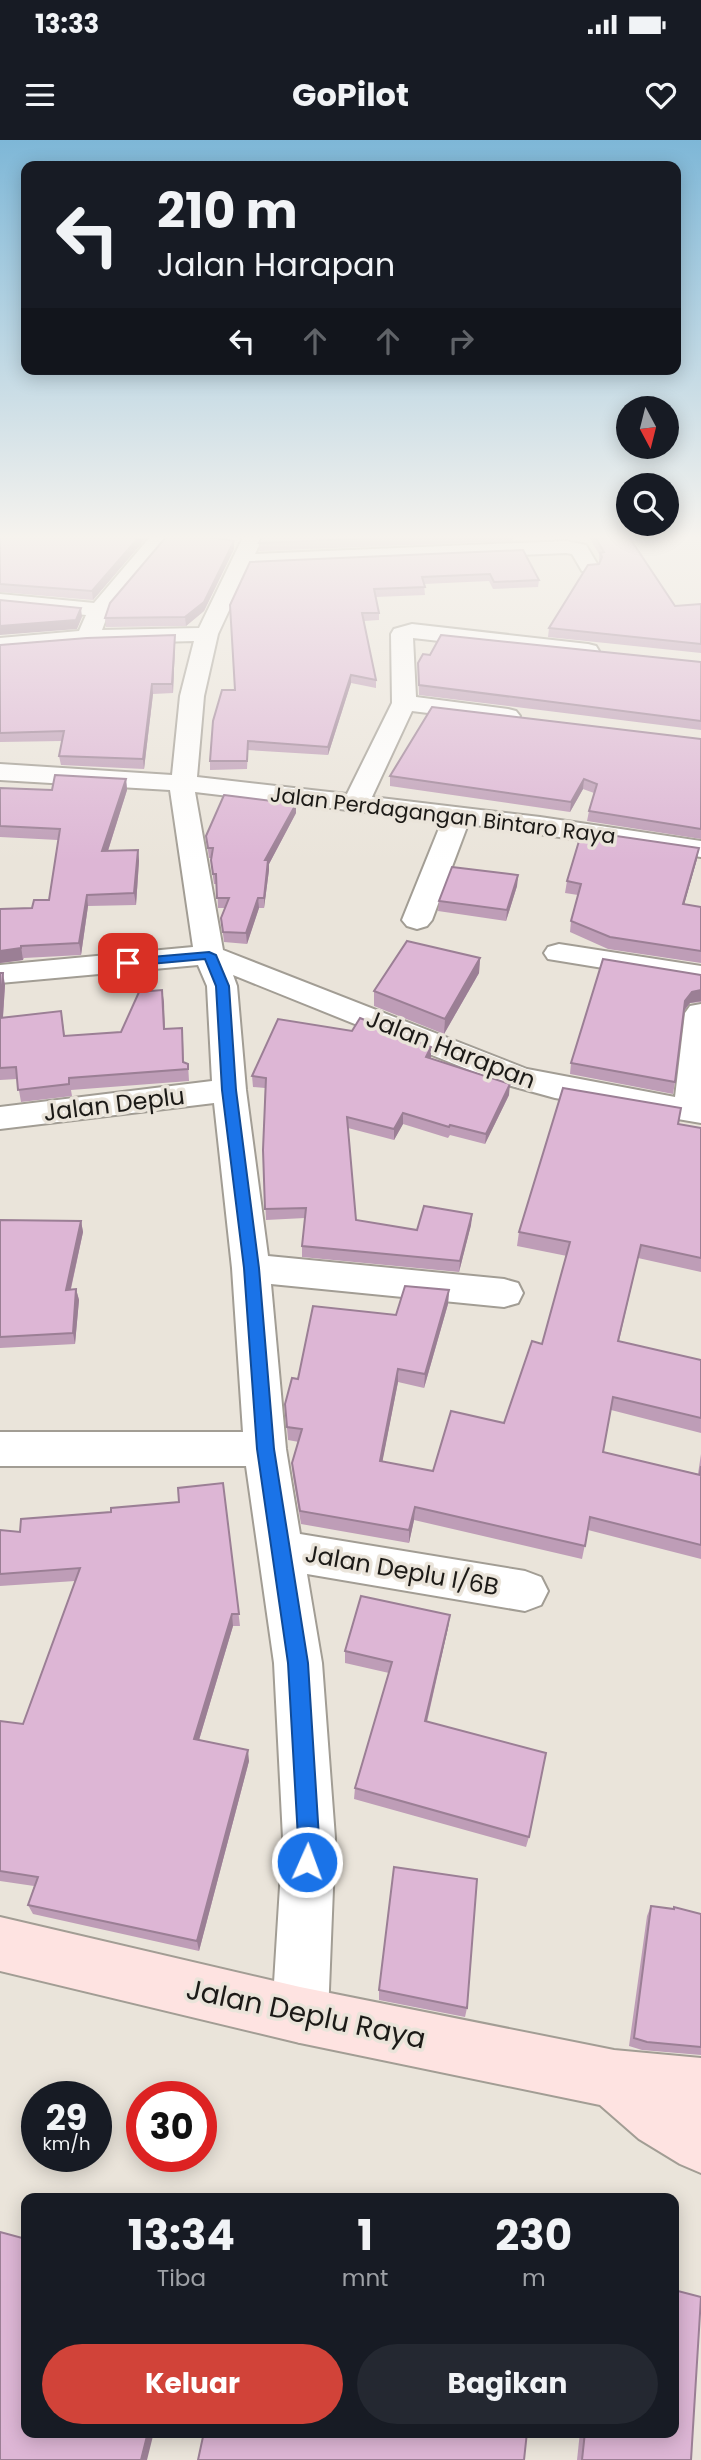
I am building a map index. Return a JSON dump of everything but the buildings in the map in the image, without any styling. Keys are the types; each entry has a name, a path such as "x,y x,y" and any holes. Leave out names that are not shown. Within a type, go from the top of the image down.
{"main road":[{"name":"Jalan Deplu Raya","path":"0,1944 300,2015 614,2079 701,2087"},
{"name":"Jalan Deplu Raya","path":"614,2079 660,2118 701,2143"}],"street":[{"path":"203,645 192,696 183,797 209,955 222,986 229,1090 251,1268 265,1449 298,1663 309,1838 300,2015"},
{"path":"356,803 404,703 402,645"},
{"path":"541,645 605,652"},
{"path":"404,703 525,718"},
{"name":"Jalan Perdagangan Bintaro Raya","path":"0,772 185,783 458,815 701,849"},
{"path":"417,920 458,815"},
{"path":"559,953 701,975"},
{"name":"Jalan Harapan","path":"0,974 209,955 516,1077 555,1087 695,1111"},
{"path":"695,1111 701,1013"},
{"name":"Jalan Deplu","path":"0,1118 229,1090"},
{"path":"251,1268 504,1293"},
{"path":"0,1450 265,1449"},
{"name":"Jalan Deplu I/6B","path":"280,1550 525,1591"}],"route":[{"path":"128,963 209,955 222,986 229,1090 251,1268 265,1449 298,1663 309,1838 307,1862"}]}
